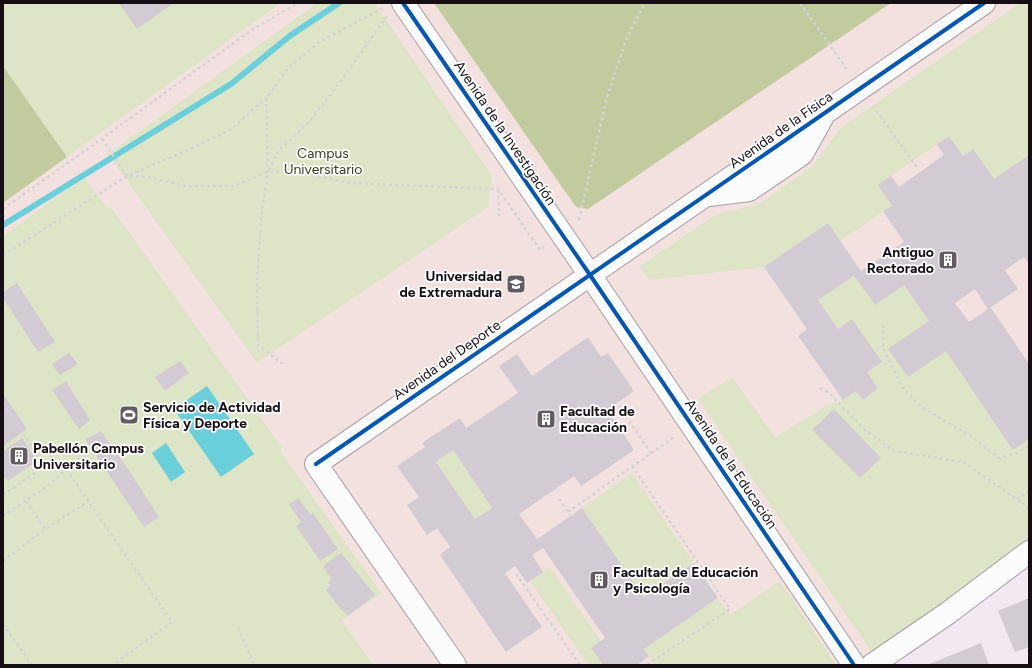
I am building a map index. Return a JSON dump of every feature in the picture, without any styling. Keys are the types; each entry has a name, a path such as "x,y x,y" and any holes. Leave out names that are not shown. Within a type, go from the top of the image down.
{"street":[{"name":"Avenida de la Física","path":"590,275 984,3"},
{"name":"Avenida de la Investigación","path":"392,8 590,275"},
{"name":"Avenida de la Educación","path":"590,275 854,665"},
{"name":"Avenida del Deporte","path":"455,665 316,464 590,275"},
{"path":"872,665 948,613 1029,552"}],"path":[{"path":"3,209 253,29 298,3"},
{"path":"481,3 490,3"},
{"path":"578,224 608,97 627,37 645,3"},
{"path":"3,255 127,176 229,131 266,99 288,68 318,43 392,8"},
{"path":"268,172 279,150 309,122 341,81 392,8"},
{"path":"266,99 268,172 262,210 257,280 258,345 283,364"},
{"path":"102,139 127,176"},
{"path":"127,176 148,177 186,186 233,186 268,172 293,171 351,182 498,189"},
{"path":"498,189 499,216"},
{"path":"498,189 540,250"},
{"path":"883,325 883,348 901,386 920,406 969,435 999,458 1018,453 1029,446"},
{"path":"820,388 829,393 865,430 894,451 964,462 1017,499 1029,510"},
{"path":"3,404 45,466"},
{"path":"619,406 651,453"},
{"path":"568,512 691,425"},
{"path":"3,516 48,485 66,468 86,454"},
{"path":"3,495 45,466 66,468"},
{"path":"632,466 730,609 648,665"},
{"path":"66,468 172,622 113,665"},
{"path":"1017,499 1029,491"},
{"path":"559,499 570,515"},
{"path":"26,501 45,530"},
{"path":"3,561 88,501"},
{"path":"516,574 580,665"},
{"path":"3,624 32,665"},
{"path":"238,628 255,665"}],"shaded area":[{"name":"Universidad de Extremadura","path":"3,3 1029,3 1029,565 889,665 3,665"}],"green space":[{"path":"3,3 281,3 67,157 3,66"},
{"name":"Campus Universitario","path":"317,3 375,3 492,176 488,207 257,363 108,154"},
{"path":"434,3 891,3 588,209 576,207"},
{"path":"1020,3 1029,3 1029,155 994,179 973,150 963,156 949,136 878,185 892,206 840,241 828,223 764,267 649,280 640,266 715,215 759,204 814,165 839,129"},
{"path":"3,66 67,157 3,203"},
{"name":"Servicio de Actividad Física y Deporte","path":"84,177 108,209 111,207 281,446 281,452 382,594 342,620 373,665 3,665 3,236"},
{"path":"854,276 875,305 904,285 929,321 889,349 908,377 946,351 1013,450 1029,439 1029,542 944,605 871,651 698,399 732,377 775,437 828,405 843,400 856,391 863,399 878,388 867,372 882,362 852,319 838,329 818,300"},
{"path":"453,450 492,508 475,519 436,462"},
{"path":"632,473 694,563 644,597 582,508"},
{"path":"550,567 601,641 603,665 588,665 530,581"},
{"path":"780,581 836,665 655,665 644,649 718,598 730,615"}],"water":[{"path":"207,386 254,454 221,477 174,409"},
{"path":"166,443 185,472 171,482 152,453"}],"building":[{"path":"119,3 174,3 137,29"},
{"path":"949,136 963,156 973,149 994,179 1029,155 1029,264 1024,257 1005,270 1018,289 988,309 991,308 1029,364 1029,439 1013,450 946,351 908,377 888,349 929,321 904,285 875,305 854,276 818,300 838,329 852,319 882,362 867,372 878,388 863,400 856,391 843,400 798,336 807,329 764,267 828,223 861,271 904,242 883,211 892,206 878,185 891,176 899,187 944,155 937,144","holes":["975,289 988,309 969,322 955,303"]},
{"path":"17,283 55,342 38,352 3,298 3,292"},
{"path":"588,337 601,357 608,353 634,391 607,410 634,450 581,486 574,476 519,514 537,539 582,508 644,597 694,563 718,598 644,649 649,656 637,665 603,665 591,648 605,638 543,548 532,555 543,572 527,583 515,566 505,573 542,627 506,652 440,555 450,547 437,528 427,535 407,505 419,497 397,466 425,447 422,443 460,418 466,428 518,393 499,366 517,354 532,376","holes":["453,450 492,508 475,519 436,462"]},
{"path":"69,353 78,364 60,375 52,364"},
{"path":"180,361 189,373 165,391 155,377"},
{"path":"66,381 90,420 79,429 52,390"},
{"name":"Pabellón Campus Universitario","path":"3,394 27,429 3,446"},
{"path":"834,409 881,458 860,478 812,430"},
{"path":"101,431 159,517 144,527 85,439"},
{"name":"Pabellón Campus Universitario","path":"22,438 37,461 8,481 6,478 3,480 3,451"},
{"path":"298,498 310,514 313,513 338,549 320,561 296,526 301,522 289,504"},
{"path":"341,553 375,595 348,616 326,590 330,586 328,582 331,579 323,566"},
{"path":"1029,598 1029,647 1015,652 998,611"},
{"path":"981,643 989,665 927,665"}],"waterway":[{"path":"3,225 231,84 291,35 339,3"}],"cycle path":[{"path":"403,3 590,275 854,665"},
{"path":"316,464 984,3"}],"place":[{"name":"Antiguo Rectorado","path":"948,260"},
{"name":"Universidad de Extremadura","path":"516,284"},
{"name":"Servicio de Actividad Física y Deporte","path":"129,415"},
{"name":"Facultad de Educación","path":"546,419"},
{"name":"Pabellón Campus Universitario","path":"19,456"},
{"name":"Facultad de Educación y Psicología","path":"599,580"}]}
